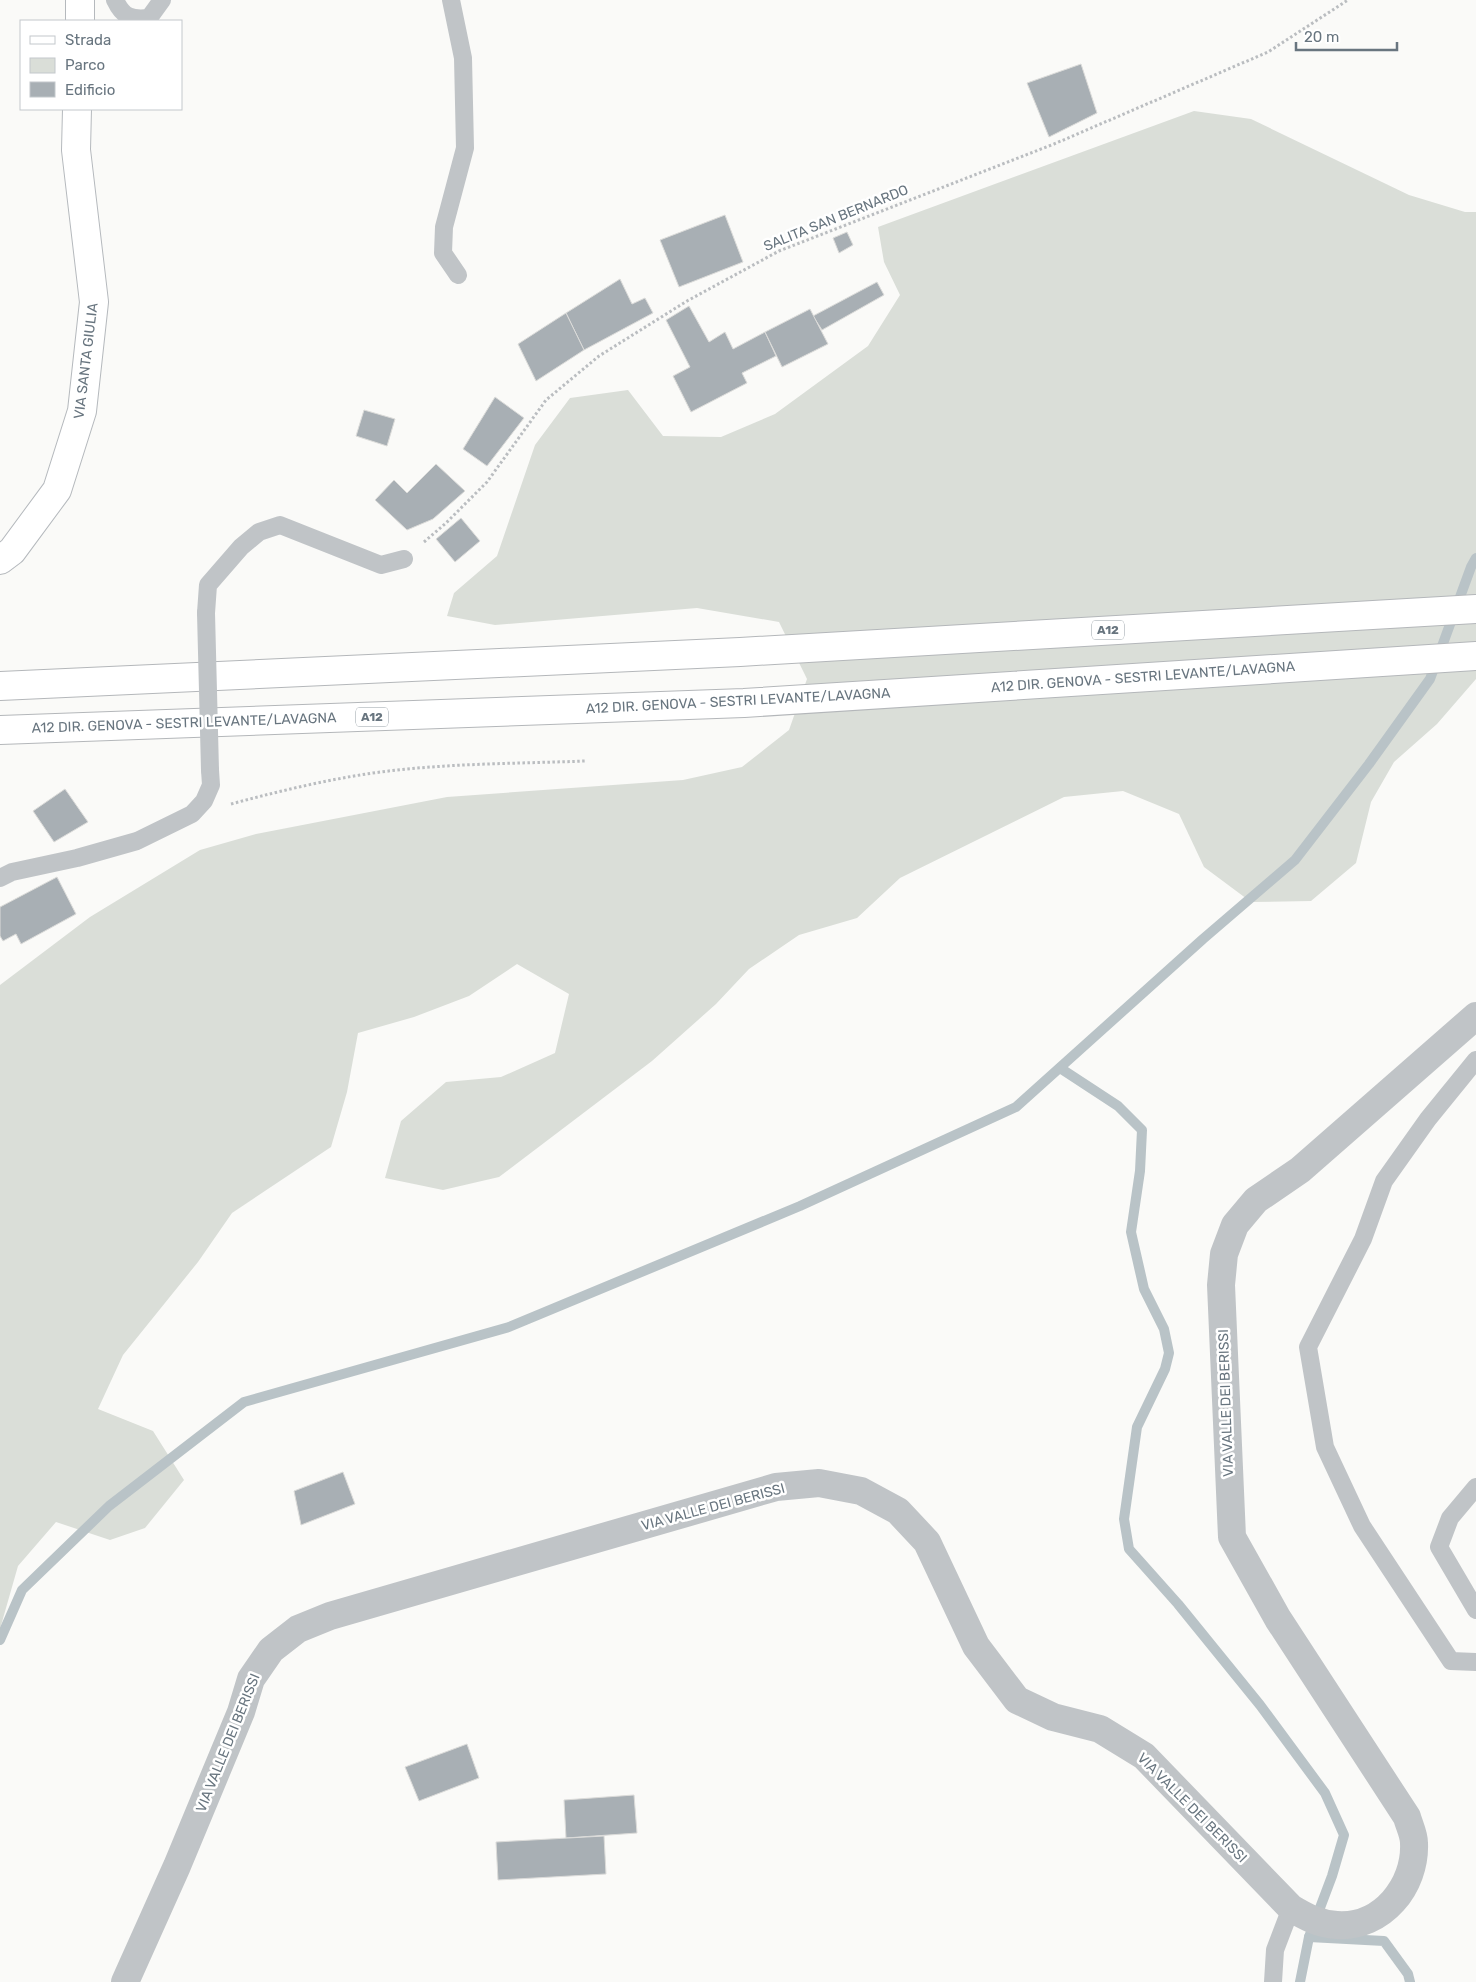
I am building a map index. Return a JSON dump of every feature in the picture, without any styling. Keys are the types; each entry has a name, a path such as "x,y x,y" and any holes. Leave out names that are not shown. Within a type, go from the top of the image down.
{"main road":[{"path":"80,0 80,20"},
{"name":"VIA SANTA GIULIA","path":"0,560 12,551 57,490 82,411 94,302 76,150 77,110"},
{"name":"A12","path":"0,686 740,652 1476,609"},
{"name":"A12 DIR. GENOVA - SESTRI LEVANTE/LAVAGNA","path":"0,730 744,703 1476,656"}],"street":[{"name":"VIA VALLE DEI BERISSI","path":"125,1982 177,1866 241,1712 251,1679 271,1650 298,1628 330,1616 776,1487 819,1482 861,1490 898,1511 927,1542 976,1646 1017,1700 1053,1717 1100,1729 1144,1756 1291,1908 1313,1921 1338,1926 1363,1922 1385,1909 1403,1891 1412,1867 1414,1841 1407,1817 1278,1619 1232,1537 1221,1285 1224,1254 1235,1225 1256,1200 1300,1170 1476,1016"}],"lane":[{"path":"114,0 122,14 136,19 149,18 162,0"},
{"path":"451,0 463,58 465,148 444,227 443,253 458,275"},
{"path":"0,878 12,872 77,858 137,840 192,814 204,801 211,785 206,612 208,585 241,547 259,532 280,525 381,565 404,559"},
{"path":"1476,1060 1428,1119 1384,1181 1363,1239 1308,1347 1325,1447 1362,1526 1451,1661 1476,1662"},
{"path":"1476,1487 1450,1518 1439,1546 1476,1610"},
{"path":"1273,1982 1275,1950 1291,1908"}],"path":[{"name":"SALITA SAN BERNARDO","path":"404,559 446,523 488,482 546,400 599,356 687,301 779,251 1054,144 1268,52 1348,0"},
{"path":"192,814 267,794 354,776 427,768 585,761"}],"green space":[{"path":"1194,111 1251,119 1409,195 1465,212 1476,212 1476,679 1437,724 1394,762 1371,802 1356,863 1311,901 1251,902 1204,867 1179,814 1123,791 1064,797 900,878 857,918 799,935 749,969 716,1004 652,1061 499,1177 443,1190 385,1178 401,1121 446,1082 501,1077 555,1053 569,994 517,964 469,996 414,1017 358,1033 347,1092 331,1147 232,1213 198,1262 123,1355 98,1409 153,1431 184,1480 145,1528 110,1540 56,1522 18,1566 0,1629 0,985 90,917 200,850 256,834 447,797 683,780 742,767 789,730 807,679 779,622 697,608 495,625 447,616 454,593 497,556 535,445 570,398 628,390 663,436 721,437 775,414 868,346 900,295 884,262 878,227"}],"building":[{"path":"1081,64 1097,113 1049,137 1027,83"},
{"path":"725,215 743,262 679,287 660,240"},
{"path":"847,232 853,245 839,253 833,238"},
{"path":"620,279 632,304 645,298 653,313 584,350 566,313"},
{"path":"877,282 884,295 822,330 813,316"},
{"path":"689,306 709,342 725,332 733,349 765,332 776,356 742,373 747,383 691,412 673,376 690,367 666,320"},
{"path":"810,309 828,344 782,367 765,332"},
{"path":"566,313 584,350 536,381 518,344"},
{"path":"495,397 524,418 487,466 463,449"},
{"path":"364,410 395,419 387,446 356,436"},
{"path":"436,464 465,491 433,519 407,530 375,500 394,480 407,493"},
{"path":"461,518 480,541 455,562 436,539"},
{"path":"65,789 88,822 54,842 33,811"},
{"path":"57,877 76,914 21,944 16,934 3,941 0,936 0,907"},
{"path":"343,1472 355,1504 301,1525 294,1491"},
{"path":"467,1744 479,1778 419,1801 405,1767"},
{"path":"634,1795 637,1833 566,1838 564,1800"},
{"path":"604,1836 606,1874 498,1880 496,1842"}],"waterway":[{"path":"0,1640 22,1590 109,1506 244,1402 509,1327 800,1206 1016,1107 1203,939 1295,860 1369,764 1430,679 1476,558"},
{"path":"1060,1068 1118,1106 1142,1130 1140,1171 1131,1232 1144,1289 1164,1329 1169,1353 1165,1369 1137,1427 1124,1519 1129,1549 1178,1604 1260,1705 1325,1793 1344,1835 1332,1876 1309,1937 1300,1982"},
{"path":"1309,1937 1384,1941 1408,1974 1410,1982"}]}
